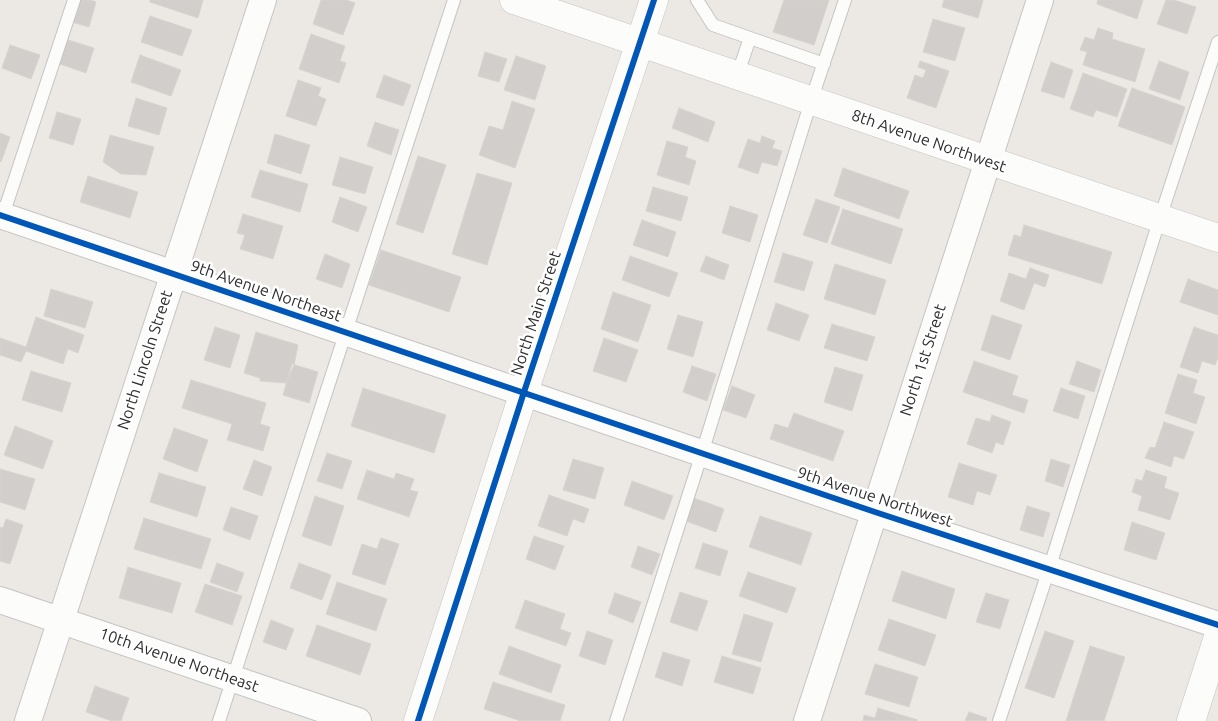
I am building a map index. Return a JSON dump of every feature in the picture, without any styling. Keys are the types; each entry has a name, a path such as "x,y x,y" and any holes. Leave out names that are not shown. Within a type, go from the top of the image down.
{"street":[{"name":"North Lincoln Street","path":"28,721 263,0"},
{"name":"8th Avenue Northwest","path":"514,0 1218,238"},
{"name":"North Main Street","path":"418,721 524,392 654,0"},
{"name":"North 1st Street","path":"807,721 1040,0"},
{"name":"9th Avenue Northeast","path":"1,218 524,392"},
{"name":"9th Avenue Northwest","path":"524,392 875,512 1218,625"},
{"name":"10th Avenue Northeast","path":"0,600 358,721"},
{"path":"1191,721 1218,637"}],"lane":[{"path":"1,218 74,0"},
{"path":"219,721 454,0"},
{"path":"698,0 713,25 824,64"},
{"path":"616,721 702,453 811,101 845,0"},
{"path":"737,76 750,38"},
{"path":"999,721 1050,569 1160,218 1218,42"}],"building":[{"path":"74,0 96,2 89,27 68,21"},
{"path":"150,0 203,0 198,18 150,2"},
{"path":"321,0 346,0 355,3 343,35 313,24"},
{"path":"784,0 829,0 814,45 773,32"},
{"path":"944,0 983,0 978,18 942,7"},
{"path":"1098,0 1143,0 1137,19 1097,4"},
{"path":"1166,0 1174,0 1196,7 1187,34 1157,24"},
{"path":"150,16 192,30 182,56 141,42"},
{"path":"933,19 965,28 955,61 923,52"},
{"path":"1098,28 1113,33 1112,39 1145,49 1135,82 1083,65 1087,52 1080,50 1085,37 1094,40"},
{"path":"311,34 345,46 340,61 346,63 339,83 299,69"},
{"path":"65,39 94,48 86,73 57,63"},
{"path":"10,45 40,55 31,79 2,68"},
{"path":"485,52 507,59 499,82 478,76"},
{"path":"140,55 181,70 171,96 131,82"},
{"path":"516,56 546,66 535,100 504,90"},
{"path":"920,61 949,71 936,108 907,98 915,75 923,78 926,70 918,67"},
{"path":"1159,61 1189,72 1180,100 1149,89"},
{"path":"1051,62 1073,70 1064,98 1041,91"},
{"path":"1083,73 1127,89 1117,117 1096,110 1093,117 1070,109"},
{"path":"384,75 411,85 403,106 376,97"},
{"path":"298,80 321,88 318,96 326,99 316,126 286,116"},
{"path":"1132,88 1185,107 1172,145 1118,126"},
{"path":"136,98 167,108 159,135 128,126"},
{"path":"512,101 535,109 515,168 479,155 489,126 503,130"},
{"path":"679,108 715,122 708,142 672,128"},
{"path":"57,112 81,119 73,145 49,138"},
{"path":"375,122 399,130 391,155 367,146"},
{"path":"0,133 10,137 1,162 0,161"},
{"path":"275,134 310,145 301,174 267,163"},
{"path":"110,135 154,147 146,175 121,174 103,162"},
{"path":"762,136 775,141 772,148 782,151 777,166 762,162 758,174 738,167 748,139 760,143"},
{"path":"667,141 688,147 685,157 696,161 689,185 657,175"},
{"path":"418,156 446,165 423,233 396,224"},
{"path":"340,157 373,167 365,194 332,185"},
{"path":"843,168 909,191 899,219 834,196"},
{"path":"260,170 308,184 300,212 251,197"},
{"path":"477,173 512,183 487,265 452,254"},
{"path":"88,176 138,192 130,218 80,202"},
{"path":"653,187 688,197 681,221 646,211"},
{"path":"340,197 367,207 358,232 332,222"},
{"path":"816,199 840,207 827,243 803,235"},
{"path":"730,206 758,215 750,242 722,233"},
{"path":"843,209 903,229 891,264 831,244"},
{"path":"243,214 283,226 273,259 240,249 245,235 237,233"},
{"path":"642,220 676,232 668,257 633,245"},
{"path":"1024,225 1112,252 1102,284 1008,255 1014,235 1021,237"},
{"path":"381,250 461,277 449,312 369,285"},
{"path":"783,253 813,262 804,291 774,282"},
{"path":"325,254 350,264 342,288 316,279"},
{"path":"630,256 678,273 669,297 622,280"},
{"path":"706,256 729,265 724,280 700,271"},
{"path":"835,264 886,280 875,315 824,299"},
{"path":"1030,268 1049,275 1045,287 1034,283 1024,310 1000,301 1009,273 1026,279"},
{"path":"1188,279 1218,290 1218,315 1180,302"},
{"path":"51,289 93,302 85,328 44,316"},
{"path":"613,292 651,305 638,342 601,329"},
{"path":"776,303 809,315 799,341 767,330"},
{"path":"678,315 703,322 693,357 667,349"},
{"path":"992,315 1022,325 1010,360 981,350"},
{"path":"36,317 84,335 78,353 68,349 63,364 26,351 21,362 0,355 0,338 26,347"},
{"path":"832,324 875,337 867,361 824,348"},
{"path":"215,327 240,335 230,368 204,360"},
{"path":"1194,327 1218,335 1218,357 1215,365 1202,361 1198,373 1180,367"},
{"path":"256,332 298,345 294,365 286,383 260,381 260,378 244,373"},
{"path":"604,338 638,350 626,382 593,371"},
{"path":"974,361 1018,376 1012,395 1028,400 1024,413 963,392"},
{"path":"1077,361 1101,370 1094,392 1069,384"},
{"path":"292,364 318,372 309,403 283,395"},
{"path":"692,366 716,374 707,401 683,392"},
{"path":"835,367 863,375 852,411 824,402"},
{"path":"31,371 71,383 62,412 22,400"},
{"path":"1178,374 1197,380 1193,393 1205,397 1196,424 1165,413"},
{"path":"191,380 266,403 260,424 270,427 263,451 227,440 232,424 182,408"},
{"path":"732,386 755,395 746,418 723,410"},
{"path":"363,388 446,415 434,453 351,426"},
{"path":"1061,388 1085,396 1078,419 1053,411"},
{"path":"794,413 844,431 833,461 770,439 775,424 788,428"},
{"path":"992,415 1011,422 1003,445 996,442 992,453 967,444 976,418 990,422"},
{"path":"1164,422 1194,432 1184,459 1174,456 1171,467 1145,458 1150,447 1155,448"},
{"path":"15,426 53,441 43,469 4,455"},
{"path":"174,428 208,440 197,472 163,459"},
{"path":"327,453 352,461 342,489 317,481"},
{"path":"573,459 604,468 595,499 563,490"},
{"path":"1051,459 1070,465 1063,487 1045,481"},
{"path":"254,460 272,467 262,496 243,489"},
{"path":"959,463 997,475 990,495 977,491 973,505 948,497"},
{"path":"0,469 35,479 25,510 0,502"},
{"path":"367,470 394,479 396,473 414,479 410,490 418,492 409,517 357,499"},
{"path":"1146,470 1167,477 1164,488 1179,493 1170,520 1138,510 1142,496 1132,492 1136,479 1142,481"},
{"path":"159,473 206,487 197,517 150,502"},
{"path":"632,481 673,496 664,520 624,505"},
{"path":"549,495 589,509 584,523 573,519 567,536 538,526"},
{"path":"315,496 344,506 331,546 302,536"},
{"path":"694,498 724,509 716,532 686,521"},
{"path":"1027,506 1050,513 1043,537 1020,530"},
{"path":"231,507 258,516 250,540 223,530"},
{"path":"760,516 812,533 801,565 749,547"},
{"path":"144,518 211,539 201,569 134,549"},
{"path":"6,519 23,525 10,564 0,561 0,527 3,528"},
{"path":"1132,522 1165,533 1156,560 1124,550"},
{"path":"534,536 564,546 555,570 526,559"},
{"path":"381,538 399,544 385,585 352,574 362,544 377,549"},
{"path":"703,543 728,551 720,576 695,568"},
{"path":"638,546 660,554 652,575 631,567"},
{"path":"217,563 244,573 237,592 210,582"},
{"path":"299,563 331,575 322,600 290,588"},
{"path":"128,567 181,583 172,613 119,598"},
{"path":"902,571 955,589 946,619 892,601"},
{"path":"748,572 796,588 787,613 739,596"},
{"path":"337,582 387,599 376,631 326,614"},
{"path":"205,584 242,596 232,625 195,612"},
{"path":"680,592 708,601 697,631 670,622"},
{"path":"615,593 641,602 633,623 608,613"},
{"path":"986,593 1009,600 1000,629 976,622"},
{"path":"525,600 565,614 560,629 571,633 566,646 515,628"},
{"path":"744,614 773,623 761,662 732,654"},
{"path":"889,619 936,635 925,666 878,650"},
{"path":"271,620 294,629 286,650 263,642"},
{"path":"317,625 371,644 360,675 306,656"},
{"path":"587,631 613,640 605,665 579,656"},
{"path":"1045,631 1074,641 1054,698 1025,688"},
{"path":"509,646 561,665 551,693 499,674"},
{"path":"1090,646 1125,657 1104,721 1066,721"},
{"path":"663,652 690,660 682,686 655,677"},
{"path":"722,656 761,668 753,694 714,682"},
{"path":"875,664 918,677 909,707 865,694"},
{"path":"493,682 565,705 560,721 521,721 484,709"},
{"path":"95,686 129,698 121,721 112,721 86,712"},
{"path":"878,708 918,720 863,721 864,715 875,718"},
{"path":"969,712 987,718 986,721 965,721"}],"cycle path":[{"path":"418,721 524,392 654,0"},
{"path":"0,215 875,512 1218,625"}]}
